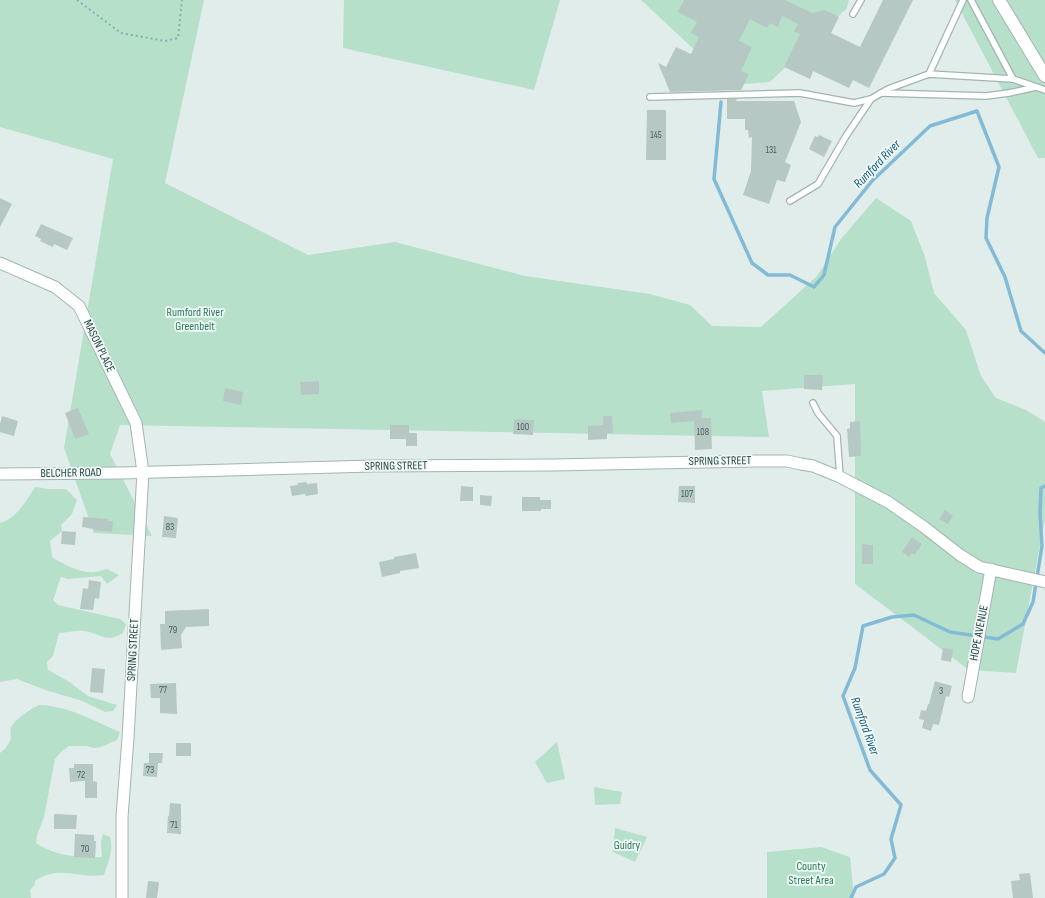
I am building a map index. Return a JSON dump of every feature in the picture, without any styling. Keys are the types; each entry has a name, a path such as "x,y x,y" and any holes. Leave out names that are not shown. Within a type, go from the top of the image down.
{"street":[{"path":"999,0 1045,76"},
{"name":"MASON PLACE","path":"0,263 55,287 78,306 136,423 143,472"},
{"name":"SPRING STREET","path":"122,898 122,817 143,472 372,466 560,465 754,460 787,461 813,466 840,477 888,502 966,559 979,566 1038,580"},
{"name":"BELCHER ROAD","path":"0,474 143,472"},
{"name":"HOPE AVENUE","path":"968,697 978,634 991,569"}],"lane":[{"path":"853,14 861,0"},
{"path":"929,74 963,0"},
{"path":"971,0 1013,79"},
{"path":"650,97 800,93 854,104 871,99 888,89 929,74 1013,79 1045,90"},
{"path":"880,93 986,96 1010,93 1036,87"},
{"path":"790,201 818,184 846,136 871,99"},
{"path":"813,403 818,414 837,436 840,477"}],"path":[{"path":"77,0 121,32 165,41 178,38 182,0"}],"green space":[{"name":"Rumford River Greenbelt","path":"0,0 204,0 165,183 308,255 395,242 525,276 650,294 690,305 712,326 761,327 817,276 841,239 876,198 911,221 925,257 934,293 966,330 981,376 996,398 1026,410 1045,422 1045,519 1016,673 969,670 855,584 855,384 762,391 769,437 120,425 110,454 152,536 94,533 64,448 113,159 0,127"},
{"path":"344,0 560,0 534,90 343,48"},
{"path":"641,0 849,0 847,8 770,82 732,85"},
{"path":"955,0 1045,0 1045,158 1038,158"},
{"path":"35,487 66,489 77,500 72,514 61,525 62,531 50,541 52,557 65,565 81,571 95,572 107,569 119,575 107,584 101,576 68,579 61,577 53,600 58,605 120,619 126,624 123,633 112,638 103,637 84,631 59,633 53,656 47,662 48,670 68,681 88,696 117,705 113,711 105,712 80,700 48,691 17,679 0,682 0,523 6,521 16,513"},
{"path":"39,705 71,711 120,732 117,740 101,747 94,748 86,746 69,746 55,759 44,817 37,835 36,843 44,848 60,854 102,857 101,841 103,834 110,837 110,856 104,875 94,876 53,873 35,881 35,884 30,890 31,898 0,898 0,753 10,742 11,727 13,724 24,714"},
{"path":"557,742 565,779 547,783 535,762"},
{"path":"594,787 622,792 620,804 595,805"},
{"name":"Guidry","path":"615,828 647,837 635,862 613,852"},
{"name":"County Street Area","path":"821,847 850,857 854,898 767,898 767,852"}],"building":[{"path":"684,0 785,0 812,13 825,10 839,17 831,33 860,47 883,0 913,0 869,88 853,80 849,88 813,71 810,79 784,67 800,34 794,31 798,24 782,16 778,27 770,23 767,28 750,19 739,41 752,47 741,71 749,74 741,90 670,92 658,63 666,67 676,47 691,54 699,37 691,33 697,22 678,12"},
{"path":"727,99 737,99 736,101 794,101 801,122 785,162 791,165 785,182 777,180 769,204 743,195 751,171 752,137 749,138 748,130 745,130 745,119 727,119"},
{"path":"647,110 666,110 666,160 646,160"},
{"path":"819,135 832,141 824,157 809,149 815,136 818,137"},
{"path":"0,198 12,204 0,227"},
{"path":"41,224 73,238 67,250 54,244 53,247 40,241 41,239 35,236"},
{"path":"804,375 823,375 822,390 804,389"},
{"path":"319,381 319,394 301,395 300,382"},
{"path":"225,388 243,392 241,405 223,401"},
{"path":"78,408 89,434 75,439 65,413"},
{"path":"702,410 702,418 711,418 712,449 695,450 694,421 671,423 670,413"},
{"path":"2,416 18,421 14,436 0,432"},
{"path":"603,416 612,416 613,433 607,433 607,439 588,440 588,426 603,425"},
{"path":"514,419 534,420 533,435 513,434"},
{"path":"860,421 861,456 849,457 847,429 850,428 850,422"},
{"path":"390,425 409,425 409,433 417,433 417,446 406,446 406,439 390,439"},
{"path":"307,482 307,484 317,483 318,494 292,496 290,486 298,485 297,483"},
{"path":"461,486 473,487 473,501 460,501"},
{"path":"679,486 695,486 695,503 678,502"},
{"path":"480,495 492,496 491,506 480,505"},
{"path":"522,497 540,497 540,500 551,500 551,509 541,509 541,511 522,511"},
{"path":"945,510 953,516 948,524 939,519"},
{"path":"164,516 178,518 176,538 162,537"},
{"path":"83,517 108,519 108,521 113,521 112,532 82,527"},
{"path":"62,531 76,532 75,545 61,544"},
{"path":"912,537 922,544 914,555 912,553 909,557 902,552"},
{"path":"862,544 873,545 873,564 862,564"},
{"path":"416,553 419,568 400,571 400,573 382,577 379,562 394,559 394,557"},
{"path":"89,580 101,582 99,599 95,598 93,610 80,609 83,588 88,589"},
{"path":"209,609 209,626 186,627 181,635 182,648 161,650 160,624 165,624 165,611"},
{"path":"943,648 953,649 951,662 941,660"},
{"path":"92,668 105,669 103,693 90,692"},
{"path":"935,681 952,686 949,697 946,696 939,725 933,724 931,731 922,728 924,720 919,719 921,710 926,711 929,704"},
{"path":"176,683 177,714 160,713 160,698 151,698 150,684"},
{"path":"176,743 191,743 191,756 176,756"},
{"path":"149,753 163,753 162,763 158,763 157,777 143,776 144,763 149,763"},
{"path":"74,764 93,764 93,781 97,782 97,798 85,798 85,781 70,782 69,768 74,768"},
{"path":"170,803 181,804 181,834 167,833"},
{"path":"54,814 77,815 76,829 54,829"},
{"path":"75,834 94,835 94,841 96,841 95,858 74,857"},
{"path":"1030,873 1033,898 1013,898 1011,881 1020,880 1019,874"},
{"path":"148,881 159,882 157,898 146,898"}],"waterway":[{"name":"Rumford River","path":"721,102 714,179 752,263 768,275 790,275 814,287 824,275 835,227 872,181 930,126 977,111 999,167 987,218 986,238 1005,277 1021,331 1045,353"},
{"name":"Rumford River","path":"851,898 856,887 884,874 895,858 891,839 901,805 870,770 843,696 855,668 863,626 892,617 914,615 950,632 998,639 1023,624 1033,602 1042,546 1040,513 1041,488 1045,486"}]}
